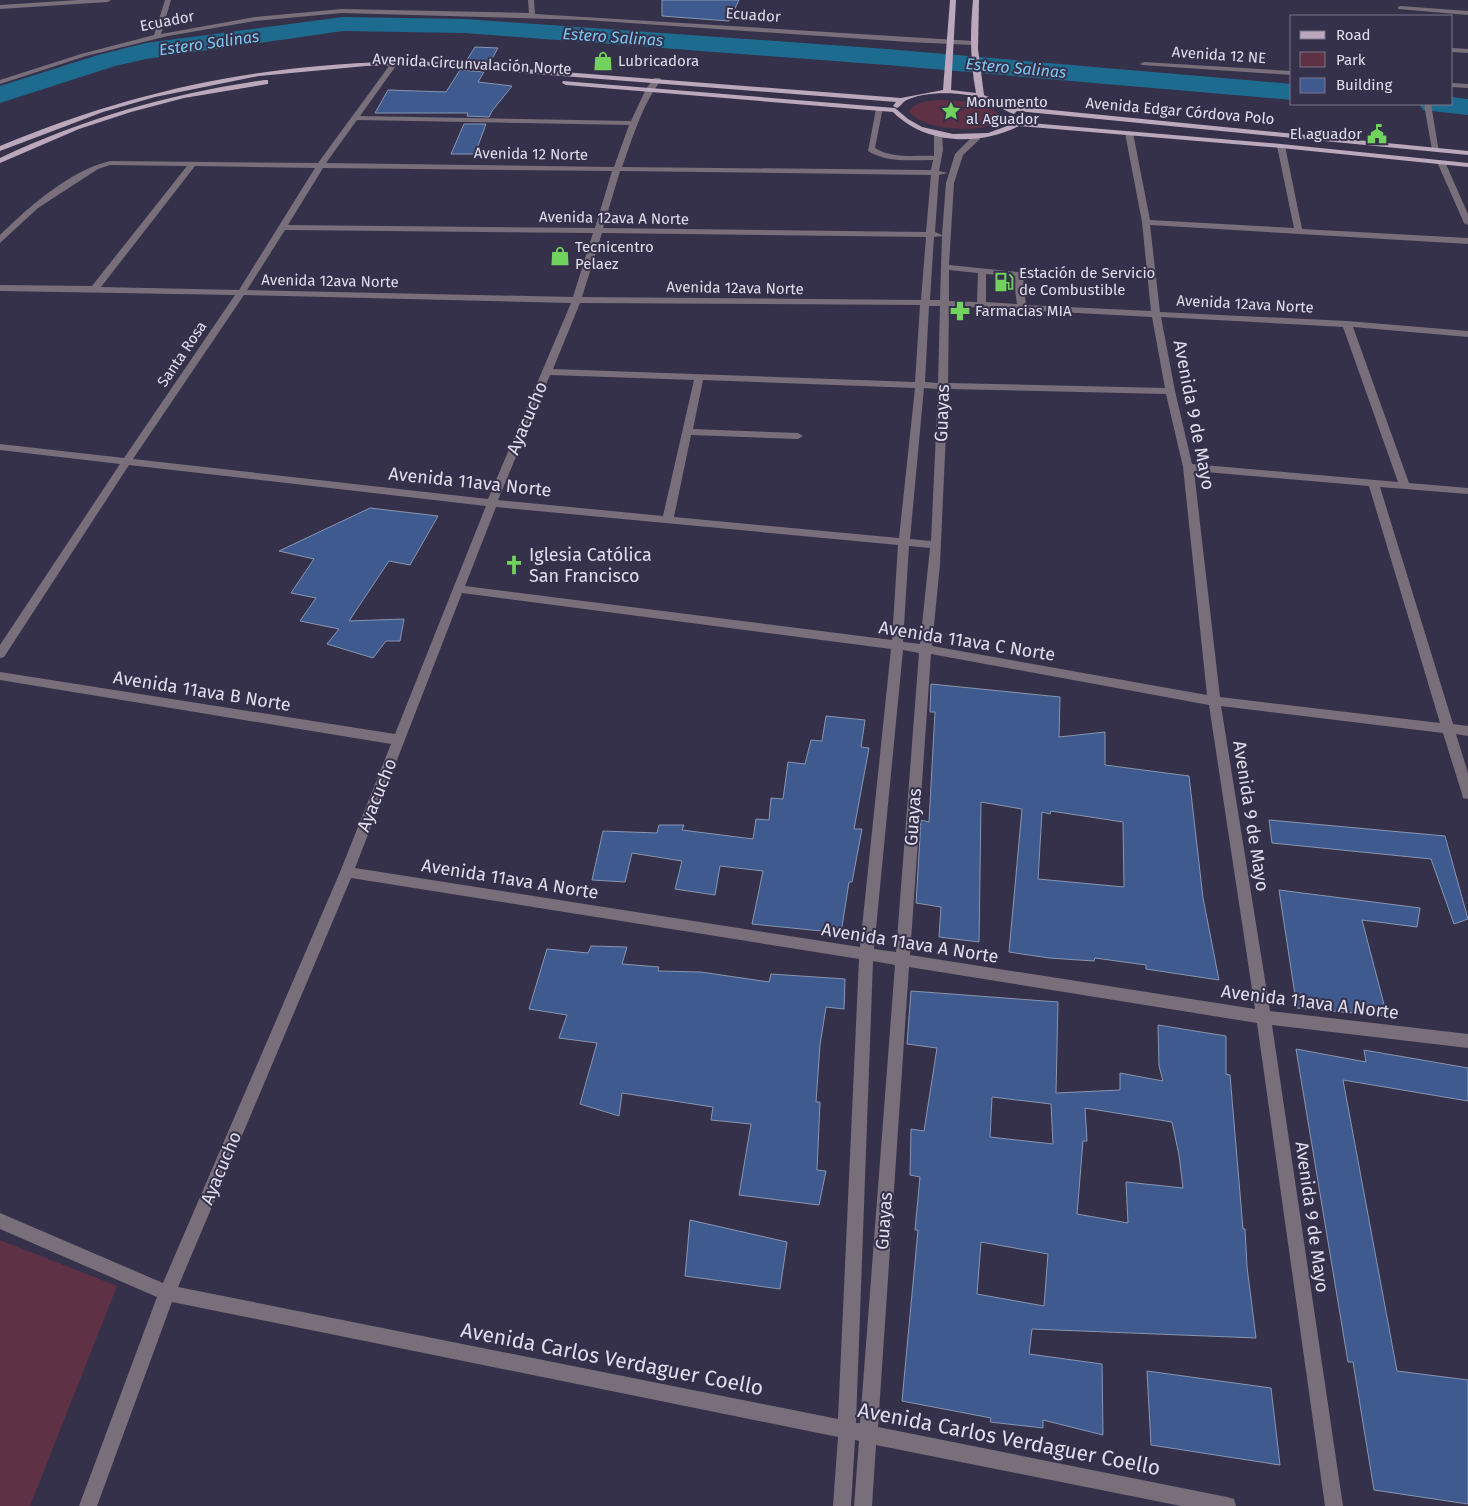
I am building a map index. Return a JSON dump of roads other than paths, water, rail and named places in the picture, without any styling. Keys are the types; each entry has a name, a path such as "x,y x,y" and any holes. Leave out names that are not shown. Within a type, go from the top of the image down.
{"main road":[{"path":"946,91 953,0"},
{"path":"976,0 973,43 976,79 981,97"},
{"name":"Avenida Circunvalación Norte","path":"0,149 44,129 95,112 192,86 282,71 394,63 653,84 895,110"},
{"name":"Avenida Circunvalación Norte","path":"341,74 388,70 416,72"},
{"name":"Avenida Circunvalación Norte","path":"444,73 900,100 931,92 946,91"},
{"path":"0,161 51,137 99,120 200,94 277,80"},
{"name":"Avenida Edgar Córdova Polo","path":"946,91 981,97 1008,108 1468,153"},
{"path":"900,100 895,110 900,117 915,126 938,134 977,137 998,134 1018,124 1018,116 1008,108"},
{"name":"Avenida Edgar Córdova Polo","path":"1018,124 1468,164"}],"street":[{"path":"0,6 108,0"},
{"path":"157,35 168,0"},
{"path":"531,0 532,14"},
{"path":"1398,0 1401,15"},
{"name":"Ecuador","path":"0,82 35,69 157,35 345,8 532,14 973,43"},
{"path":"1400,8 1468,13"},
{"path":"1453,50 1468,51"},
{"name":"Santa Rosa","path":"0,654 126,462 241,293 321,165 394,63"},
{"name":"Avenida 12 NE","path":"1144,64 1290,73"},
{"name":"Ayacucho","path":"88,1506 167,1294 347,872 492,503 577,300 616,169 634,123 653,84"},
{"path":"1453,85 1468,86"},
{"path":"1427,106 1436,150"},
{"path":"880,109 871,149 876,153 936,158"},
{"path":"353,118 634,123"},
{"name":"Avenida 9 de Mayo","path":"1129,133 1146,222 1156,313 1170,390 1188,467 1214,701 1264,1017 1334,1506"},
{"name":"Guayas","path":"842,1506 847,1429 866,955 897,647 904,543 920,385 936,158 939,150 938,134"},
{"name":"Guayas","path":"864,1506 925,649 936,545 943,386 946,236 951,174 959,154 977,137"},
{"path":"1281,146 1299,232"},
{"path":"1441,162 1468,223"},
{"name":"Avenida 12 Norte","path":"0,240 35,206 95,167 110,163 935,172 951,174"},
{"path":"94,289 194,163"},
{"path":"1146,222 1468,241"},
{"name":"Avenida 12ava A Norte","path":"283,227 597,232 930,234 946,236"},
{"path":"945,267 1009,272 1019,276 1022,307"},
{"path":"982,270 982,304"},
{"name":"Avenida 12ava Norte","path":"0,288 577,300 982,304 1347,324 1468,334"},
{"path":"1347,324 1405,487"},
{"path":"546,372 943,386 1170,390"},
{"path":"668,519 699,378"},
{"path":"687,432 798,436"},
{"name":"Avenida 11ava Norte","path":"0,447 492,503 936,545"},
{"path":"1188,467 1468,491"},
{"path":"1374,484 1468,794"},
{"name":"Avenida 11ava C Norte","path":"459,589 897,647 925,649 1214,701 1468,731"},
{"name":"Avenida 11ava B Norte","path":"0,676 399,740"},
{"name":"Avenida 11ava A Norte","path":"347,872 1264,1017 1468,1041"},
{"name":"Avenida Carlos Verdaguer Coello","path":"0,1221 167,1294 1227,1506"}],"waterway":[{"name":"Estero Salinas","path":"0,95 107,60 146,51 343,24 465,26 887,57 1290,92"},
{"name":"Estero Salinas","path":"1445,105 1468,107"}],"place":[{"name":"Lubricadora","path":"603,61"},
{"name":"Monumento al Aguador","path":"951,111"},
{"name":"El aguador","path":"1377,134"},
{"name":"Tecnicentro Pelaez","path":"560,256"},
{"name":"Estación de Servicio de Combustible","path":"1004,282"},
{"name":"Farmacias MIA","path":"960,311"},
{"name":"Iglesia Católica San Francisco","path":"514,565"}]}
